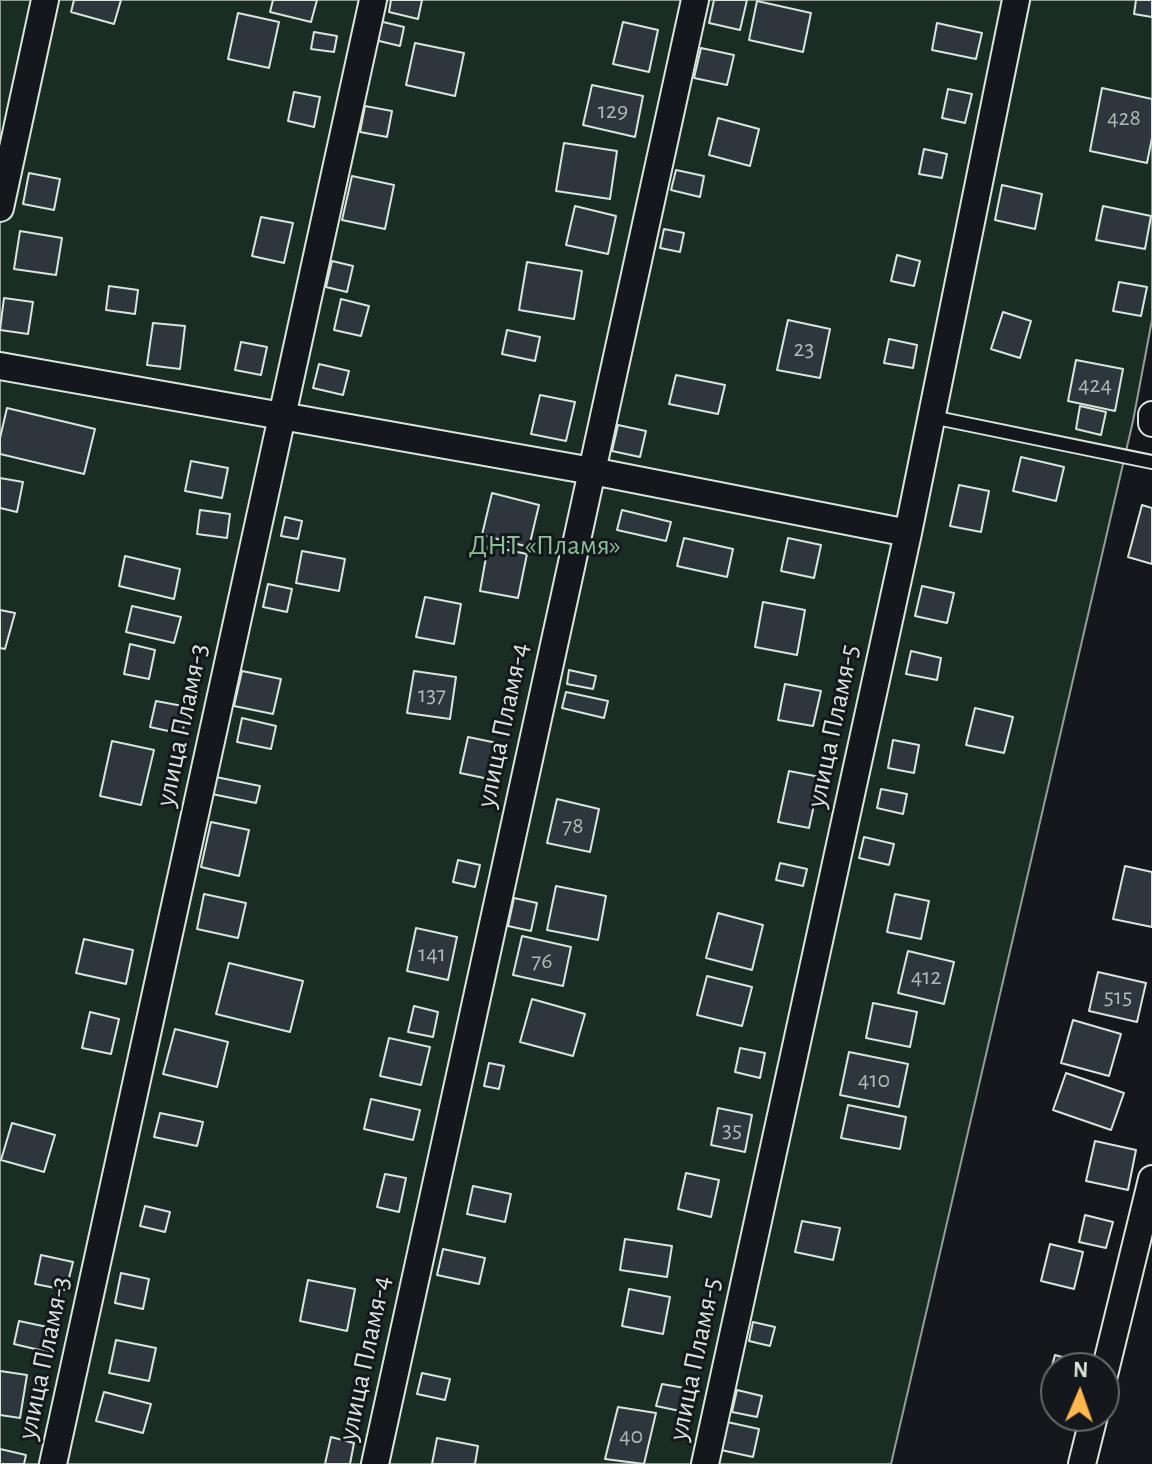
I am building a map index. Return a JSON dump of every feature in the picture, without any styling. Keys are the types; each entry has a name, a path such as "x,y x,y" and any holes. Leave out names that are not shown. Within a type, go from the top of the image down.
{"street":[{"path":"0,208 45,0"},
{"name":"улица Пламя-3","path":"53,1464 373,0"},
{"name":"улица Пламя-4","path":"375,1464 695,0"},
{"name":"улица Пламя-5","path":"705,1464 908,533 1016,0"},
{"path":"0,366 592,471 908,533"},
{"path":"1152,415 1152,423"},
{"path":"1110,1352 1152,1179"},
{"path":"1082,1464 1090,1432"}],"lane":[{"path":"930,417 1152,462"}],"green space":[{"name":"ДНТ «Пламя»","path":"0,0 1152,0 1152,320 1133,421 891,1464 0,1464"}],"building":[{"path":"74,0 121,0 114,24 71,12"},
{"path":"273,0 317,0 311,22 270,12"},
{"path":"391,0 422,0 418,19 389,12"},
{"path":"714,0 747,0 740,30 709,23"},
{"path":"1136,0 1152,0 1152,17 1134,14"},
{"path":"757,1 811,13 803,52 749,40"},
{"path":"238,13 279,22 269,68 228,59"},
{"path":"379,21 404,27 400,46 375,40"},
{"path":"623,22 658,30 649,72 613,64"},
{"path":"937,23 982,33 976,59 932,50"},
{"path":"314,32 337,36 334,52 311,49"},
{"path":"415,43 464,53 455,96 406,85"},
{"path":"701,48 734,55 727,85 694,78"},
{"path":"592,85 643,96 635,137 583,125"},
{"path":"1102,88 1152,99 1152,138 1147,163 1090,151"},
{"path":"948,89 972,94 965,123 942,118"},
{"path":"294,92 320,97 314,127 288,121"},
{"path":"365,106 392,111 387,137 360,132"},
{"path":"718,118 759,129 750,166 709,155"},
{"path":"564,143 617,151 610,199 556,191"},
{"path":"924,149 947,154 942,178 919,174"},
{"path":"676,170 704,176 700,197 671,190"},
{"path":"29,173 60,179 54,210 23,204"},
{"path":"352,176 394,185 385,229 342,220"},
{"path":"1002,185 1042,194 1035,229 995,220"},
{"path":"575,206 616,216 608,254 566,245"},
{"path":"1103,206 1151,216 1145,249 1096,240"},
{"path":"261,217 293,223 284,263 252,256"},
{"path":"664,229 684,233 680,252 660,248"},
{"path":"20,231 62,238 56,275 14,269"},
{"path":"897,255 920,261 914,286 891,281"},
{"path":"332,261 353,266 347,292 326,287"},
{"path":"527,262 582,271 574,319 519,310"},
{"path":"1119,282 1147,287 1141,316 1113,311"},
{"path":"109,286 138,290 135,314 106,310"},
{"path":"4,298 33,302 28,334 0,330"},
{"path":"341,299 369,306 361,336 334,330"},
{"path":"1003,312 1031,321 1020,358 991,349"},
{"path":"788,320 830,329 820,378 777,370"},
{"path":"153,323 185,326 180,369 147,365"},
{"path":"507,330 540,337 535,361 502,354"},
{"path":"889,339 917,345 913,368 884,363"},
{"path":"241,342 267,347 261,375 235,370"},
{"path":"1076,360 1123,369 1115,411 1068,401"},
{"path":"319,364 349,371 343,395 313,388"},
{"path":"676,375 725,385 718,414 669,404"},
{"path":"540,395 575,402 566,441 531,434"},
{"path":"1080,406 1106,412 1101,435 1076,429"},
{"path":"7,408 95,429 84,474 0,454 0,438"},
{"path":"618,425 646,431 640,457 612,451"},
{"path":"1021,457 1064,467 1056,501 1013,491"},
{"path":"191,461 228,468 222,498 185,491"},
{"path":"0,478 23,482 17,512 0,508"},
{"path":"959,485 989,491 981,532 950,526"},
{"path":"492,493 539,505 529,547 482,535"},
{"path":"1142,505 1152,508 1152,564 1128,557"},
{"path":"200,510 230,514 227,538 197,534"},
{"path":"622,510 671,522 666,541 617,530"},
{"path":"285,517 302,521 298,539 281,536"},
{"path":"684,538 733,549 727,577 677,566"},
{"path":"788,538 821,545 814,578 781,571"},
{"path":"488,546 527,554 518,598 480,591"},
{"path":"302,551 345,559 339,591 296,583"},
{"path":"125,556 180,569 174,599 119,586"},
{"path":"268,584 292,589 287,612 263,607"},
{"path":"922,586 954,593 947,623 915,616"},
{"path":"425,597 461,604 454,644 416,637"},
{"path":"763,602 805,610 797,655 755,647"},
{"path":"132,606 181,617 174,643 126,632"},
{"path":"0,610 15,613 5,649 0,648"},
{"path":"130,644 155,650 149,679 124,674"},
{"path":"911,651 941,658 937,680 906,674"},
{"path":"569,670 596,676 593,689 567,684"},
{"path":"242,671 281,679 273,714 234,706"},
{"path":"414,671 456,677 450,719 407,713"},
{"path":"785,684 821,691 813,726 778,720"},
{"path":"566,692 608,701 604,718 562,708"},
{"path":"156,701 188,707 182,734 150,727"},
{"path":"975,708 1013,717 1004,753 966,745"},
{"path":"242,718 276,726 271,749 237,742"},
{"path":"468,737 497,743 489,779 460,773"},
{"path":"893,740 919,745 914,773 888,768"},
{"path":"112,741 154,750 141,805 100,796"},
{"path":"789,771 820,777 809,828 778,822"},
{"path":"216,777 260,786 256,803 212,794"},
{"path":"881,789 907,794 903,814 877,808"},
{"path":"557,799 599,809 590,852 547,843"},
{"path":"211,822 249,830 239,876 201,867"},
{"path":"864,837 894,844 889,865 859,858"},
{"path":"458,860 480,865 475,887 453,882"},
{"path":"780,863 807,869 803,886 776,880"},
{"path":"1125,866 1152,872 1152,927 1113,919"},
{"path":"556,886 606,896 598,940 547,930"},
{"path":"204,894 246,903 238,938 197,929"},
{"path":"895,894 929,901 921,939 887,932"},
{"path":"514,898 537,903 531,931 508,926"},
{"path":"718,913 763,925 752,970 706,958"},
{"path":"416,928 457,937 448,980 407,971"},
{"path":"522,936 571,947 563,986 513,975"},
{"path":"84,939 133,950 126,984 76,973"},
{"path":"908,951 954,962 944,1004 898,993"},
{"path":"229,963 303,981 290,1032 216,1014"},
{"path":"1098,972 1146,983 1137,1022 1089,1011"},
{"path":"707,976 752,987 742,1026 697,1015"},
{"path":"532,999 585,1014 573,1056 520,1042"},
{"path":"873,1003 917,1012 910,1047 866,1038"},
{"path":"414,1006 438,1012 433,1037 408,1032"},
{"path":"90,1012 119,1019 111,1054 82,1048"},
{"path":"1073,1020 1121,1034 1109,1076 1061,1063"},
{"path":"175,1029 228,1042 217,1087 163,1074"},
{"path":"389,1038 430,1047 421,1085 380,1076"},
{"path":"740,1048 765,1053 760,1078 735,1072"},
{"path":"849,1052 908,1064 899,1107 840,1095"},
{"path":"489,1063 504,1066 499,1089 484,1086"},
{"path":"1066,1073 1124,1093 1111,1130 1053,1110"},
{"path":"371,1099 420,1110 413,1140 364,1129"},
{"path":"848,1105 906,1117 900,1149 841,1138"},
{"path":"718,1108 752,1115 745,1152 711,1145"},
{"path":"160,1113 203,1122 197,1146 154,1137"},
{"path":"12,1123 55,1135 44,1172 1,1160"},
{"path":"1095,1141 1136,1150 1128,1190 1086,1181"},
{"path":"686,1173 719,1180 711,1217 678,1209"},
{"path":"385,1174 406,1178 399,1212 377,1207"},
{"path":"473,1186 511,1194 505,1222 467,1214"},
{"path":"145,1206 170,1212 165,1232 140,1226"},
{"path":"1085,1215 1113,1222 1106,1248 1079,1242"},
{"path":"802,1221 840,1228 833,1260 795,1252"},
{"path":"625,1239 672,1246 667,1277 620,1270"},
{"path":"1050,1244 1083,1252 1074,1289 1041,1281"},
{"path":"443,1249 485,1258 479,1284 437,1275"},
{"path":"41,1255 73,1262 66,1290 35,1284"},
{"path":"121,1273 149,1279 143,1309 115,1303"},
{"path":"308,1280 355,1289 347,1331 300,1321"},
{"path":"629,1289 670,1297 663,1334 622,1326"},
{"path":"19,1321 57,1329 52,1353 14,1344"},
{"path":"753,1322 775,1327 770,1346 749,1341"},
{"path":"116,1340 156,1348 149,1381 109,1373"},
{"path":"0,1371 27,1375 20,1418 0,1415"},
{"path":"422,1373 450,1379 445,1400 417,1394"},
{"path":"662,1384 690,1389 685,1412 656,1406"},
{"path":"737,1390 762,1396 757,1417 732,1412"},
{"path":"104,1392 151,1404 143,1433 96,1421"},
{"path":"618,1407 656,1413 644,1464 605,1459"},
{"path":"727,1422 759,1429 753,1457 721,1450"},
{"path":"331,1437 354,1443 350,1464 325,1464"},
{"path":"437,1438 478,1446 475,1464 432,1464"},
{"path":"0,1449 26,1455 24,1464 0,1464"}]}
